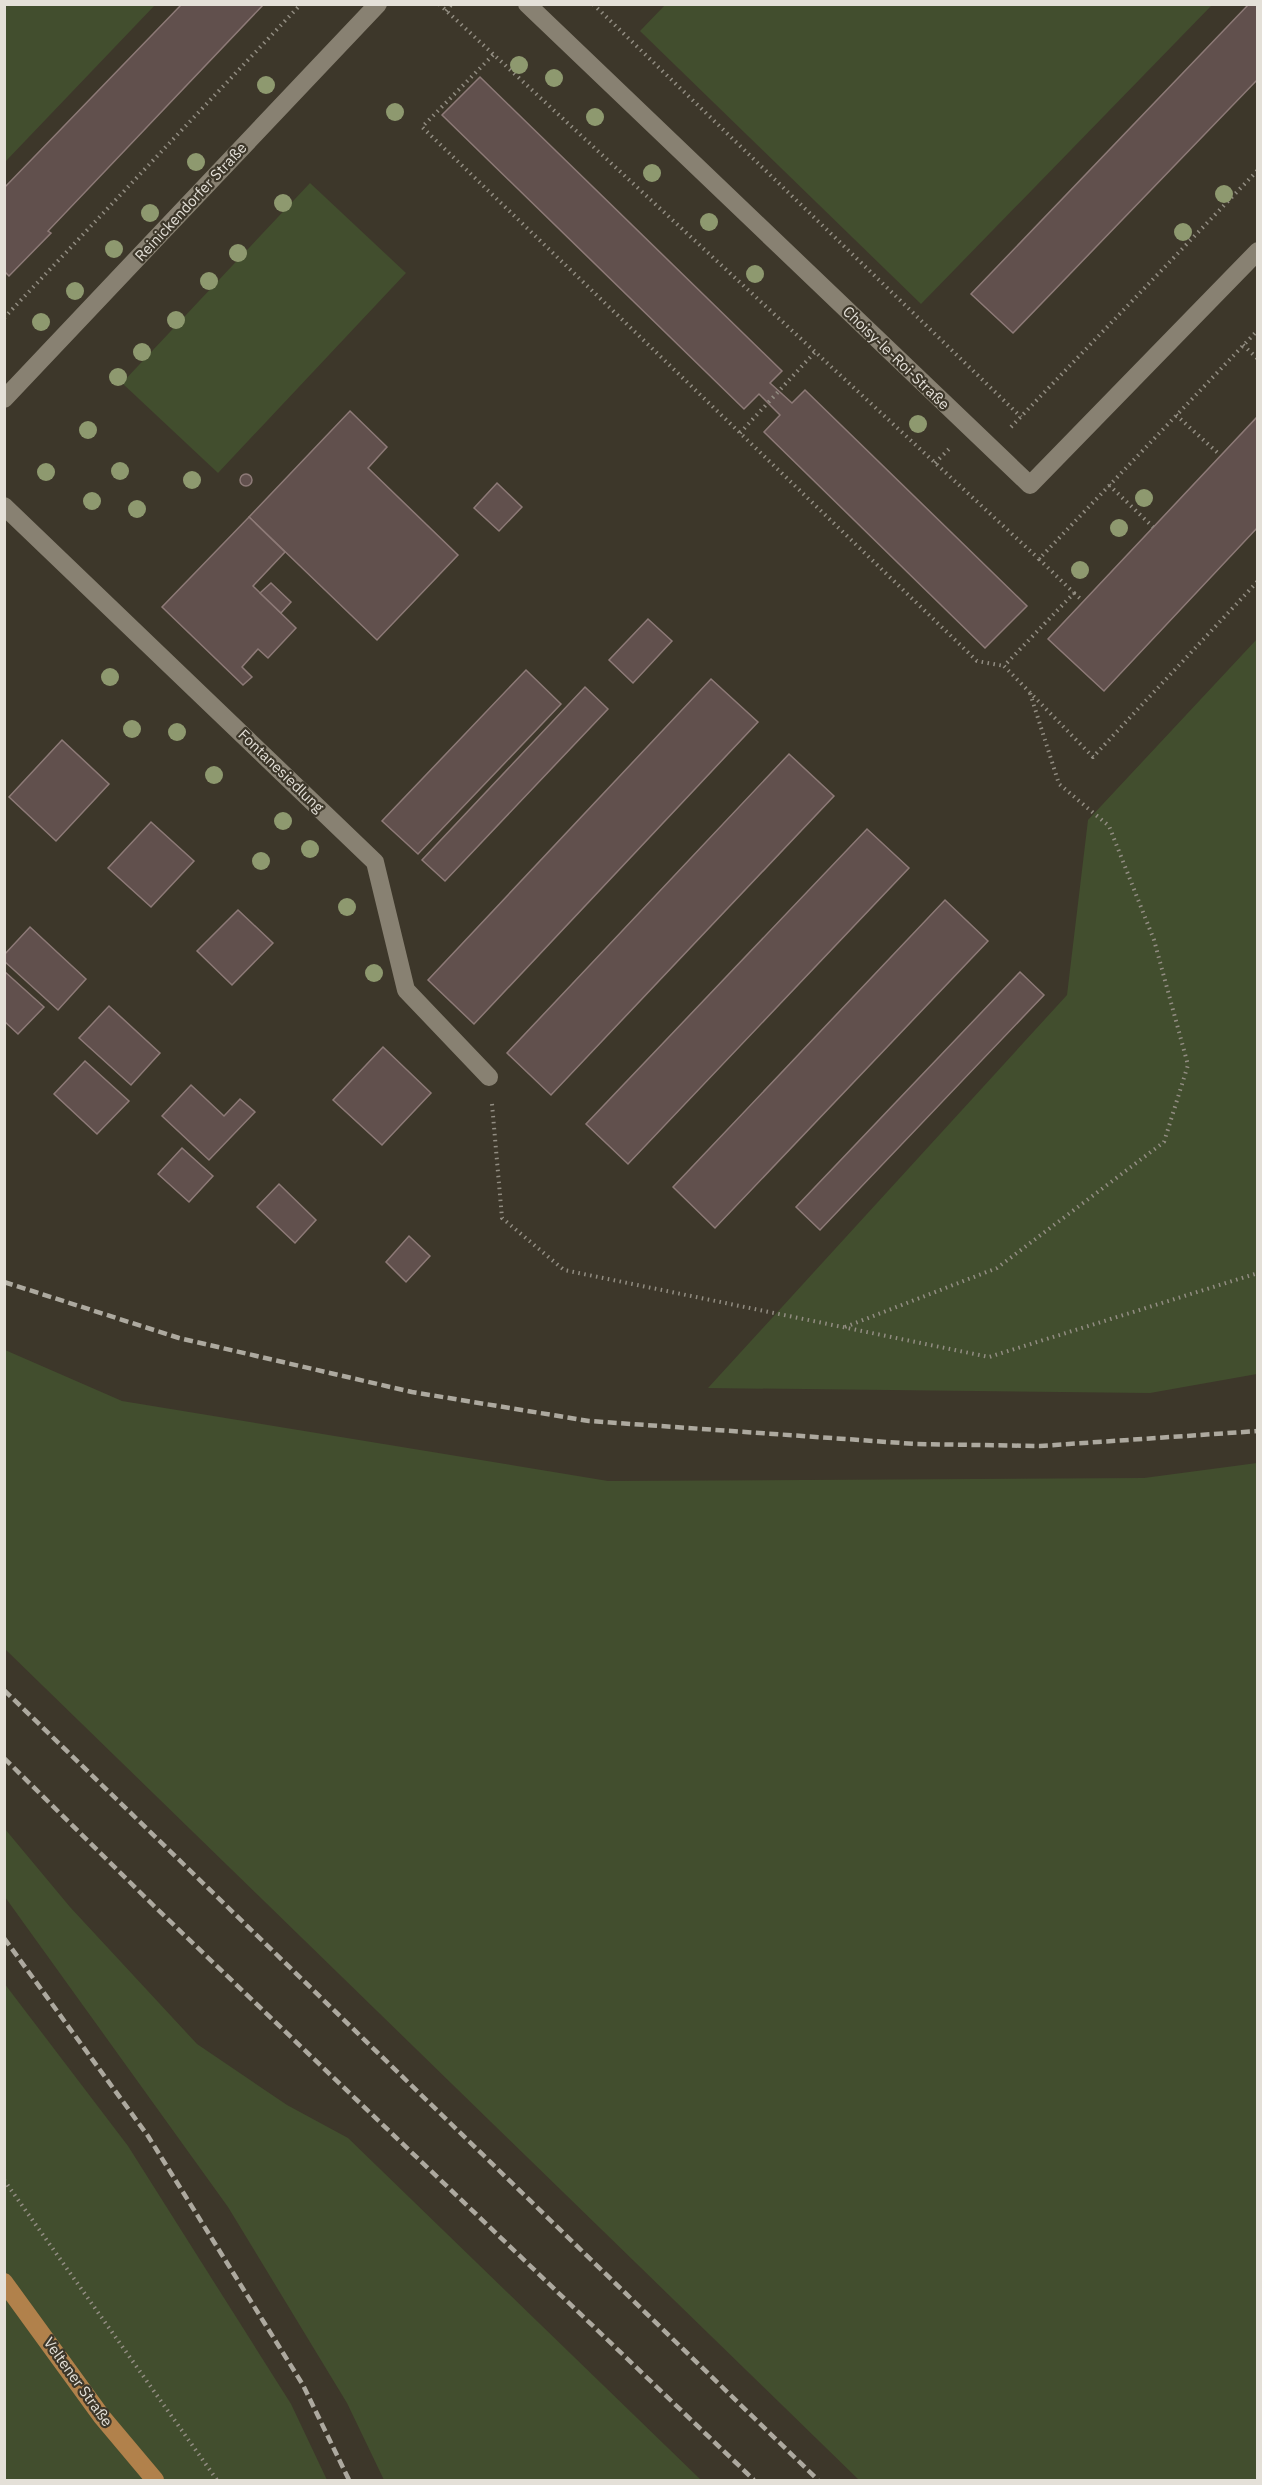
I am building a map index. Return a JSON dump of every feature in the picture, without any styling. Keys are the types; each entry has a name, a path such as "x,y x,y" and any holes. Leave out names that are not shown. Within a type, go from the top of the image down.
{"main road":[{"name":"Veltener Straße","path":"4,2282 102,2417 155,2481"}],"street":[{"name":"Reinickendorfer Straße","path":"4,399 378,4"},
{"name":"Choisy-le-Roi-Straße","path":"527,4 1030,485 1257,252"},
{"name":"Fontanesiedlung","path":"4,506 375,862 406,990 489,1077"}],"path":[{"path":"4,318 301,4"},
{"path":"446,11 452,4"},
{"path":"593,4 1021,417"},
{"path":"493,55 422,127 977,661 1004,666 1093,757 1257,581"},
{"path":"991,448 1257,170"},
{"path":"1243,345 1257,359"},
{"path":"740,434 815,352"},
{"path":"1176,415 1220,456"},
{"path":"1109,485 1153,527"},
{"path":"1039,559 1083,601"},
{"path":"1004,666 1074,593"},
{"path":"844,1328 998,1268 1164,1143 1188,1065 1154,940 1109,826 1059,784 1030,693"},
{"path":"489,1077 502,1218 564,1270 989,1357 1257,1273"},
{"path":"4,2180 217,2481"}],"green space":[{"path":"666,4 1212,5 921,304 640,31"},
{"path":"4,5 155,5 5,162"},
{"path":"310,183 406,273 218,473 122,383"},
{"path":"1257,639 1257,1374 1150,1393 708,1388 1067,995 1088,820"},
{"path":"5,1350 122,1401 608,1481 1144,1478 1257,1463 1257,2480 859,2480 5,1649"},
{"path":"5,1829 70,1907 197,2044 287,2105 348,2138 701,2480 384,2480 347,2403 228,2207 5,1897"},
{"path":"4,1983 128,2146 291,2404 327,2480 5,2480"}],"building":[{"path":"182,4 264,4 48,231 51,233 9,276 4,271 4,188"},
{"path":"1249,4 1258,4 1258,79 1013,333 971,294"},
{"path":"480,77 782,371 770,383 792,403 805,390 1027,606 985,648 764,432 780,415 759,394 744,409 442,115"},
{"path":"350,411 387,447 368,468 458,555 377,640 249,517"},
{"path":"1258,416 1258,527 1104,691 1048,639"},
{"path":"248,474 252,480 248,486 244,486 240,478"},
{"path":"497,483 522,507 499,531 474,508"},
{"path":"249,517 285,552 253,586 296,628 268,658 258,649 242,667 252,677 243,685 162,607"},
{"path":"271,583 291,602 281,613 260,593"},
{"path":"648,619 672,641 633,683 609,660"},
{"path":"526,670 561,704 418,854 382,821"},
{"path":"711,679 758,722 474,1024 428,980"},
{"path":"585,687 608,709 445,881 422,860"},
{"path":"62,740 109,784 56,841 9,797"},
{"path":"789,754 834,796 551,1095 507,1053"},
{"path":"151,822 194,861 151,907 108,868"},
{"path":"867,829 909,868 628,1164 586,1124"},
{"path":"945,900 988,941 715,1228 673,1187"},
{"path":"238,910 273,943 232,985 197,951"},
{"path":"30,927 86,979 58,1010 4,961 4,955"},
{"path":"4,971 44,1007 18,1034 4,1021"},
{"path":"1020,972 1044,995 820,1230 796,1207"},
{"path":"109,1006 160,1053 131,1085 79,1038"},
{"path":"383,1047 431,1093 382,1145 333,1100"},
{"path":"85,1061 129,1101 97,1134 54,1094"},
{"path":"191,1085 224,1116 240,1099 255,1112 209,1160 162,1116"},
{"path":"182,1148 213,1176 189,1202 158,1174"},
{"path":"279,1184 316,1220 295,1243 257,1207"},
{"path":"409,1236 430,1256 406,1282 386,1262"}],"railway":[{"path":"4,1282 179,1338 412,1392 589,1421 916,1444 1040,1446 1258,1431"},
{"path":"4,1690 818,2480"},
{"path":"4,1758 153,1905 754,2480"},
{"path":"4,1938 148,2136 303,2385 349,2480"}]}
